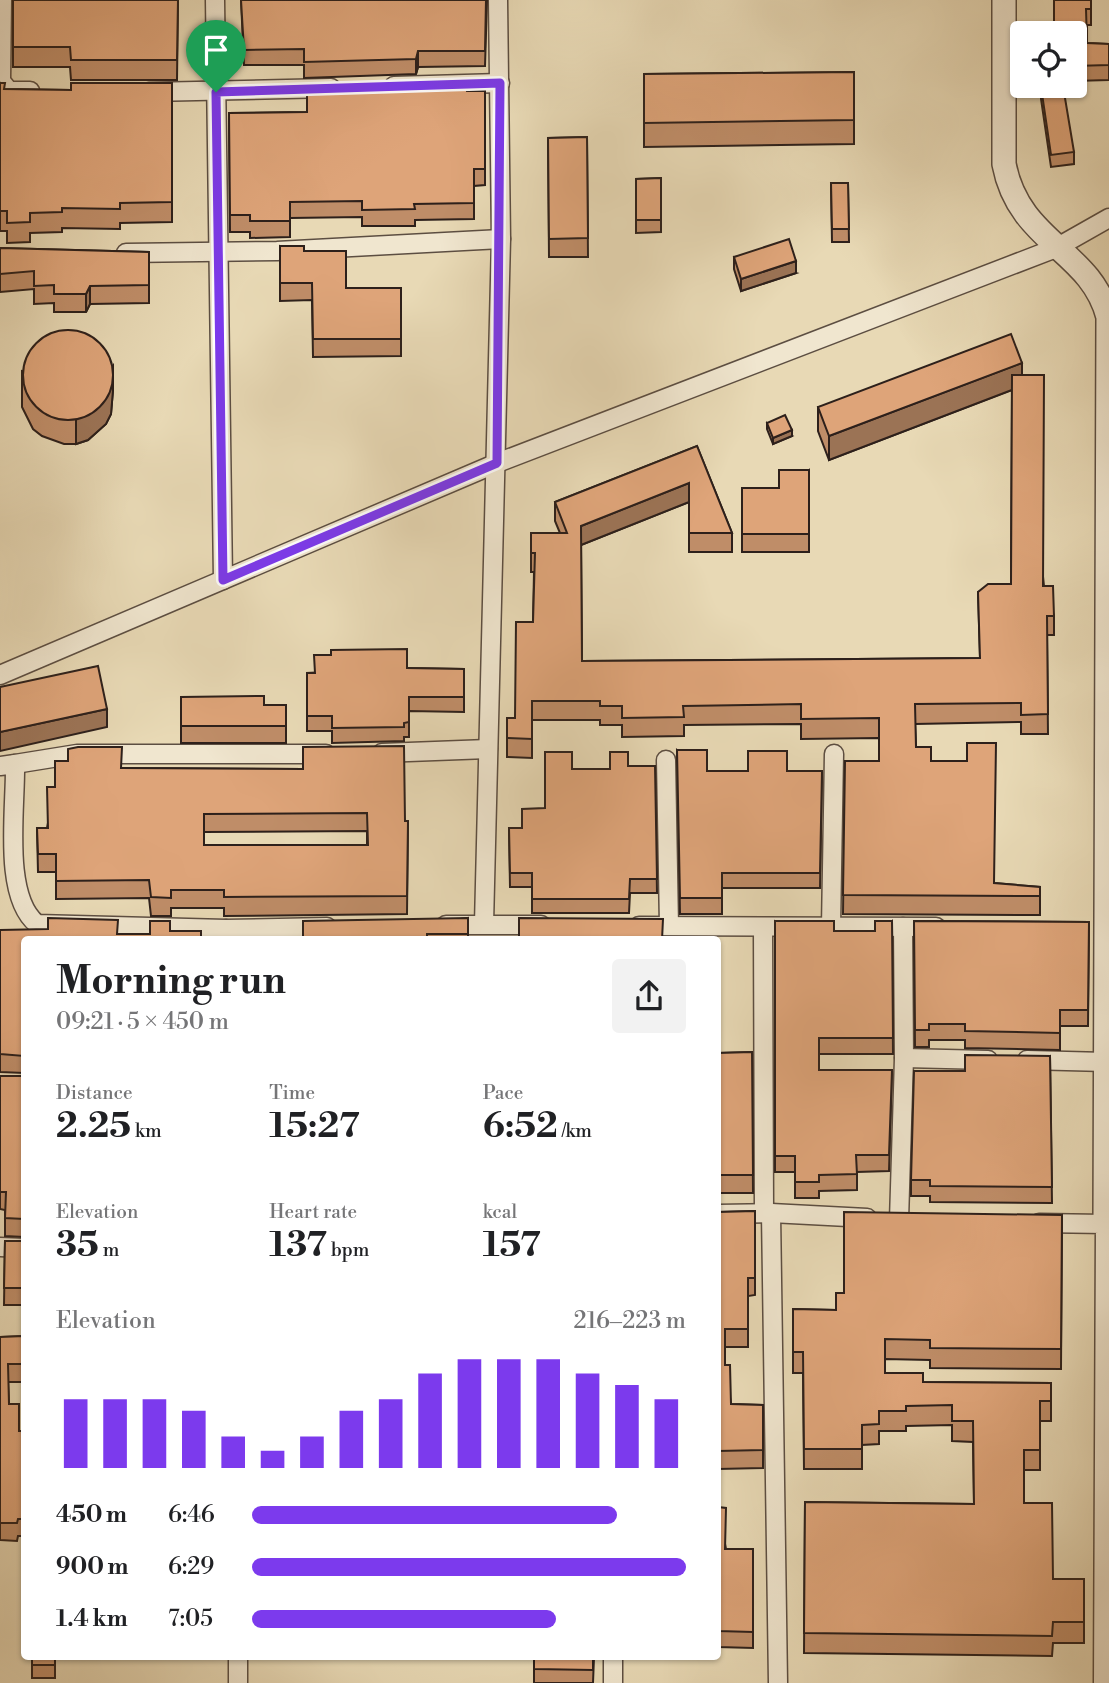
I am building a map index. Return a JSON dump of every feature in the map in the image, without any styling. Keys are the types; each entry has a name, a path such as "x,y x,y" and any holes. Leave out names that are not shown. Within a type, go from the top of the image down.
{"street":[{"path":"2,0 3,87 9,91 51,91"},
{"path":"215,0 223,580"},
{"path":"484,924 501,239 498,0"},
{"path":"1004,0 1004,164 1008,185 1021,212 1056,248 1091,278 1102,295 1108,317 1108,850 1099,927 1107,1021 1103,1683"},
{"path":"378,87 500,83"},
{"path":"134,92 351,88"},
{"path":"0,675 497,463 1056,248 1109,218"},
{"path":"110,253 501,239"},
{"path":"367,754 488,749"},
{"path":"343,754 77,754 7,765 7,878 26,915 37,924 226,934 348,927"},
{"path":"831,927 834,754"},
{"path":"666,760 669,926"},
{"path":"430,925 553,925"},
{"path":"622,926 957,927"},
{"path":"763,927 778,1683"},
{"path":"721,1214 767,1213 906,1220 903,927"},
{"path":"904,1058 1106,1062"},
{"path":"1023,1222 1107,1224"},
{"path":"0,1247 21,1248"},
{"path":"238,1660 238,1683"},
{"path":"613,1660 613,1683"}],"building":[{"path":"13,0 178,0 177,60 71,60 70,47 13,47"},
{"path":"241,0 486,0 485,51 418,51 416,59 304,62 304,49 244,50"},
{"path":"1054,0 1091,0 1091,9 1086,9 1086,21 1054,21"},
{"path":"1087,43 1109,44 1109,65 1087,66"},
{"path":"854,72 854,120 644,123 644,74"},
{"path":"416,81 416,88 467,87 467,91 485,91 485,169 474,169 474,203 414,204 415,209 362,210 362,201 290,202 290,221 250,221 250,215 230,215 229,113 307,112 307,84"},
{"path":"0,83 5,83 4,89 71,90 71,83 172,83 172,202 120,203 120,209 62,208 62,212 30,213 30,222 7,223 7,211 0,211"},
{"path":"1043,98 1065,98 1074,152 1051,155"},
{"path":"587,137 588,238 549,239 548,138"},
{"path":"661,178 661,220 636,220 636,179"},
{"path":"831,183 848,183 849,229 832,229"},
{"path":"789,239 796,261 741,279 734,257"},
{"path":"280,246 304,246 304,251 346,251 346,288 401,288 401,339 313,339 312,283 280,283"},
{"path":"0,248 149,252 149,285 90,286 86,294 54,294 54,285 34,286 34,271 0,274"},
{"path":"68,330 85,333 100,343 110,358 113,375 110,392 100,407 85,417 68,420 51,417 36,407 26,392 23,375 26,358 36,343 51,333"},
{"path":"1011,334 1022,363 829,436 818,407"},
{"path":"1012,375 1044,375 1043,586 1053,586 1054,616 1047,616 1048,714 1021,715 1021,703 915,704 916,747 931,747 931,761 967,761 967,743 996,743 994,883 1040,887 1040,896 843,895 845,761 879,761 879,718 801,719 801,704 683,706 684,717 622,718 622,706 600,706 600,701 532,701 532,739 507,738 507,718 515,718 516,622 533,622 535,553 531,553 531,533 567,533 555,502 697,446 732,533 689,533 689,483 581,526 582,661 980,658 978,592 988,584 1011,584"},
{"path":"785,415 792,430 773,438 767,423"},
{"path":"779,470 809,470 809,534 742,534 742,488 779,488"},
{"path":"407,649 407,668 464,669 464,697 409,697 409,722 404,723 404,727 332,728 332,716 307,716 307,673 315,673 314,655 331,655 331,650"},
{"path":"98,666 107,709 0,732 0,687"},
{"path":"264,696 264,705 286,705 286,726 181,726 181,697"},
{"path":"404,746 405,821 408,821 407,896 224,897 224,890 171,890 171,898 151,897 149,880 56,881 56,854 38,854 37,828 48,828 47,787 55,787 55,761 68,761 68,749 122,747 121,768 303,769 303,747","holes":["367,813 368,845 204,845 204,814"]},
{"path":"677,750 707,750 707,771 748,771 748,751 787,751 787,771 822,771 820,873 722,873 722,898 680,898"},
{"path":"545,752 572,752 572,769 610,769 610,752 628,752 628,766 655,766 657,879 630,879 629,899 532,899 532,873 510,873 509,828 522,828 522,809 545,808"},
{"path":"48,918 118,920 117,934 150,934 150,921 170,921 170,931 201,931 201,936 21,936 21,1056 0,1054 0,930 48,929"},
{"path":"468,918 468,934 303,936 303,921"},
{"path":"519,918 663,919 662,936 519,936"},
{"path":"775,921 834,921 834,931 875,931 875,921 892,921 893,1038 819,1038 819,1070 892,1070 889,1155 856,1155 857,1174 819,1175 819,1182 795,1182 795,1156 775,1156"},
{"path":"914,921 1089,922 1088,1010 1060,1010 1060,1033 965,1031 965,1024 929,1024 929,1030 915,1030"},
{"path":"752,1052 753,1175 721,1175 721,1053"},
{"path":"965,1055 1050,1056 1052,1187 930,1186 930,1180 911,1180 914,1071 965,1071"},
{"path":"0,1076 21,1076 21,1219 5,1218 6,1192 0,1192"},
{"path":"755,1211 755,1278 748,1278 748,1329 725,1329 725,1365 730,1365 731,1404 763,1405 763,1450 721,1451 721,1212"},
{"path":"844,1212 1062,1215 1061,1349 930,1348 930,1340 885,1339 885,1373 923,1373 923,1382 1051,1383 1051,1401 1040,1401 1040,1450 1024,1450 1024,1503 1052,1503 1053,1579 1084,1579 1084,1622 1053,1622 1052,1636 804,1633 805,1502 974,1504 973,1421 952,1421 952,1405 906,1406 906,1411 879,1411 879,1424 862,1425 862,1449 804,1449 803,1352 793,1352 793,1309 836,1310 836,1293 844,1293"},
{"path":"5,1241 21,1241 21,1288 4,1288"},
{"path":"21,1336 21,1364 8,1364 9,1404 19,1404 21,1431 21,1519 18,1519 17,1523 0,1523 0,1337"},
{"path":"721,1507 726,1508 725,1549 753,1549 753,1632 721,1631"},
{"path":"32,1660 55,1660 55,1665 32,1665"},
{"path":"534,1660 593,1660 593,1670 534,1669"}],"route":[{"path":"500,83 501,239 497,463 223,580 216,92 500,83"}]}
